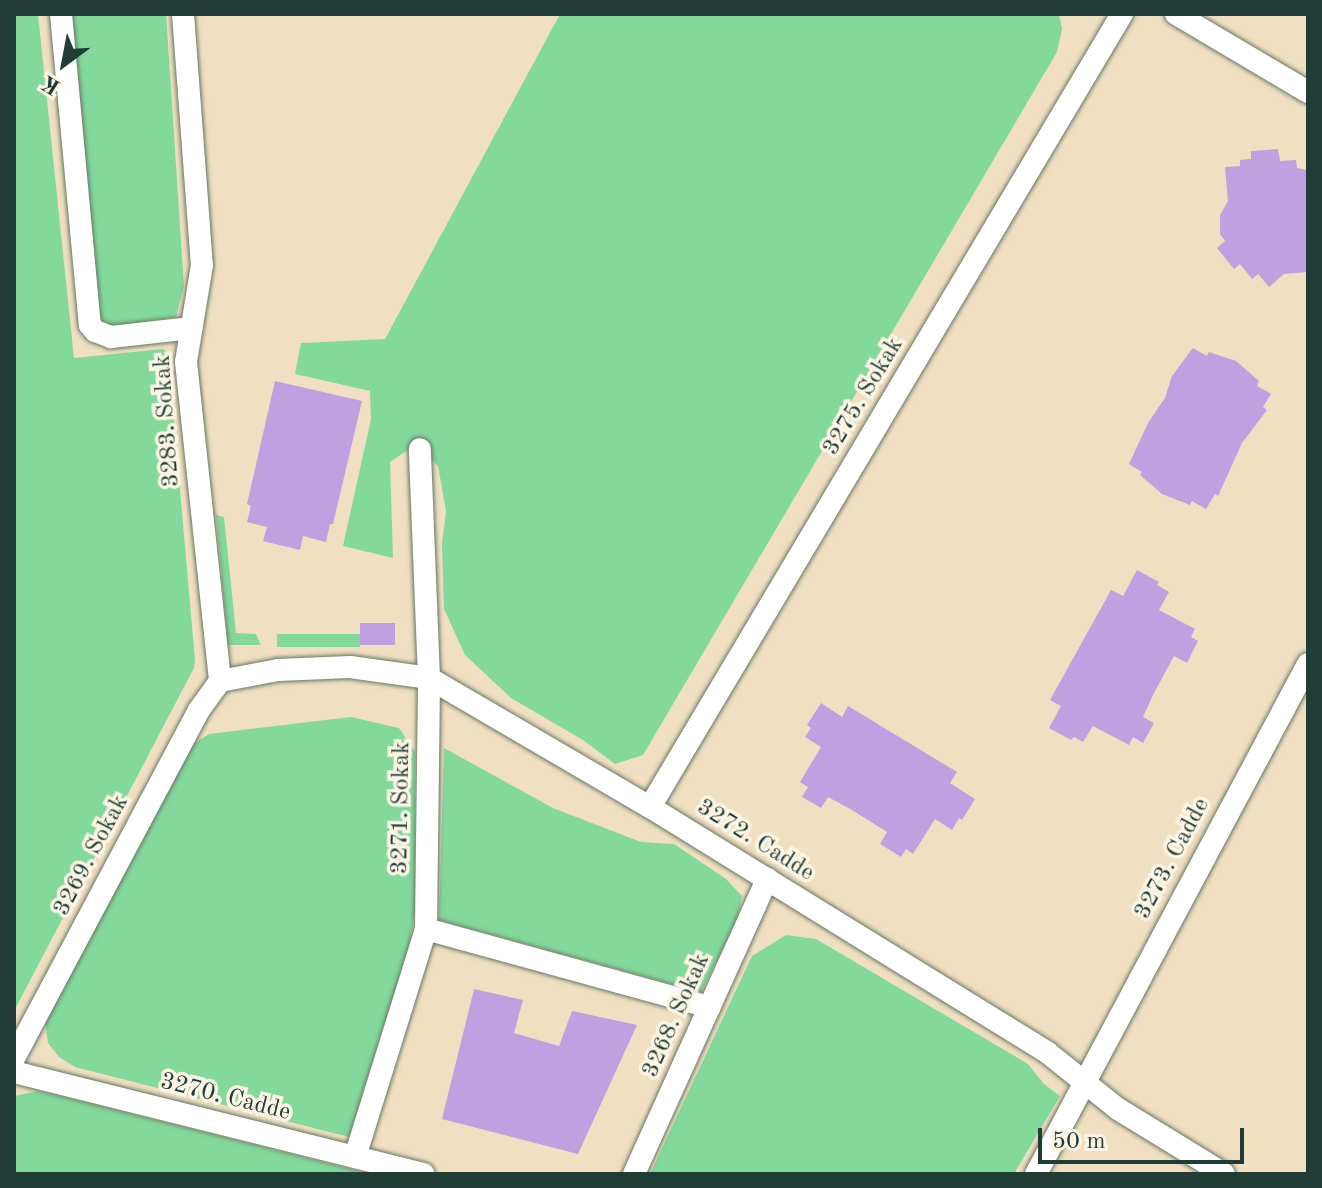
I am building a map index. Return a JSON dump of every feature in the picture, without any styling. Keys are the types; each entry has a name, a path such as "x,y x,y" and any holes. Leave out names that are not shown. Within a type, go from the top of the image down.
{"street":[{"path":"61,14 90,325 95,331 111,337 191,328"},
{"name":"3283. Sokak","path":"183,14 202,265 200,293 186,362 220,681"},
{"name":"3275. Sokak","path":"650,807 1122,14"},
{"path":"1176,14 1308,92"},
{"name":"3271. Sokak","path":"355,1157 426,929 429,678 420,449"},
{"name":"3273. Cadde","path":"1085,1080 1308,664"},
{"name":"3272. Cadde","path":"220,681 278,670 350,667 429,678 767,879 1085,1080 1118,1109 1224,1174"},
{"name":"3269. Sokak","path":"14,1058 199,710 220,681"},
{"name":"3268. Sokak","path":"634,1174 767,879"},
{"path":"426,929 709,1007"},
{"name":"3270. Cadde","path":"14,1072 423,1174"},
{"path":"1036,1174 1085,1080"}],"green space":[{"path":"14,14 38,14 74,358 163,349 168,353 195,660 194,668 14,1011"},
{"path":"71,14 166,14 184,286 176,317 113,326 100,319"},
{"path":"560,14 1059,14 1062,29 1057,52 643,755 615,764 583,740 511,698 465,655 444,609 442,543 446,511 438,466 421,449 409,449 390,462 393,558 343,546 371,419 370,391 295,374 301,343 385,339"},
{"path":"216,515 224,517 236,633 256,634 261,645 228,645"},
{"path":"277,634 360,634 360,647 277,647"},
{"path":"351,717 399,728 415,752 415,910 410,942 349,1137 75,1067 59,1057 48,1043 45,1023 190,746 209,734"},
{"path":"444,748 553,808 641,842 674,844 726,879 742,896 738,918 701,992 439,920"},
{"path":"786,935 816,939 1028,1064 1044,1084 1060,1096 1014,1174 650,1174 752,956"},
{"path":"38,1091 370,1174 14,1174 14,1096"}],"building":[{"path":"1278,149 1280,161 1296,160 1297,168 1308,170 1308,272 1284,274 1269,287 1258,274 1252,279 1240,264 1234,269 1217,248 1225,241 1220,234 1220,215 1228,201 1225,167 1240,166 1240,160 1251,159 1251,151"},
{"path":"1193,348 1207,356 1209,352 1236,361 1259,381 1257,386 1271,394 1263,407 1267,410 1242,443 1218,496 1215,494 1206,509 1192,501 1190,505 1162,494 1140,475 1142,472 1129,464 1148,423 1165,398 1172,376"},
{"path":"275,381 362,401 326,542 303,536 300,550 263,541 267,527 247,522 251,506 247,504"},
{"path":"1137,570 1159,582 1157,585 1169,592 1159,610 1195,629 1191,637 1198,641 1187,663 1174,656 1154,693 1143,717 1154,723 1143,743 1133,737 1129,745 1093,726 1083,742 1074,737 1071,740 1049,728 1061,706 1050,700 1111,590 1123,596"},
{"path":"360,623 395,623 395,645 360,645"},
{"path":"821,703 842,717 848,706 957,772 950,783 975,799 962,820 959,818 952,830 935,819 913,854 906,849 901,857 880,844 887,832 852,810 828,797 821,808 802,797 808,787 800,782 821,747 805,737 811,728 807,725"},
{"path":"474,989 523,1000 514,1033 559,1046 572,1011 637,1025 578,1154 442,1119"}]}
